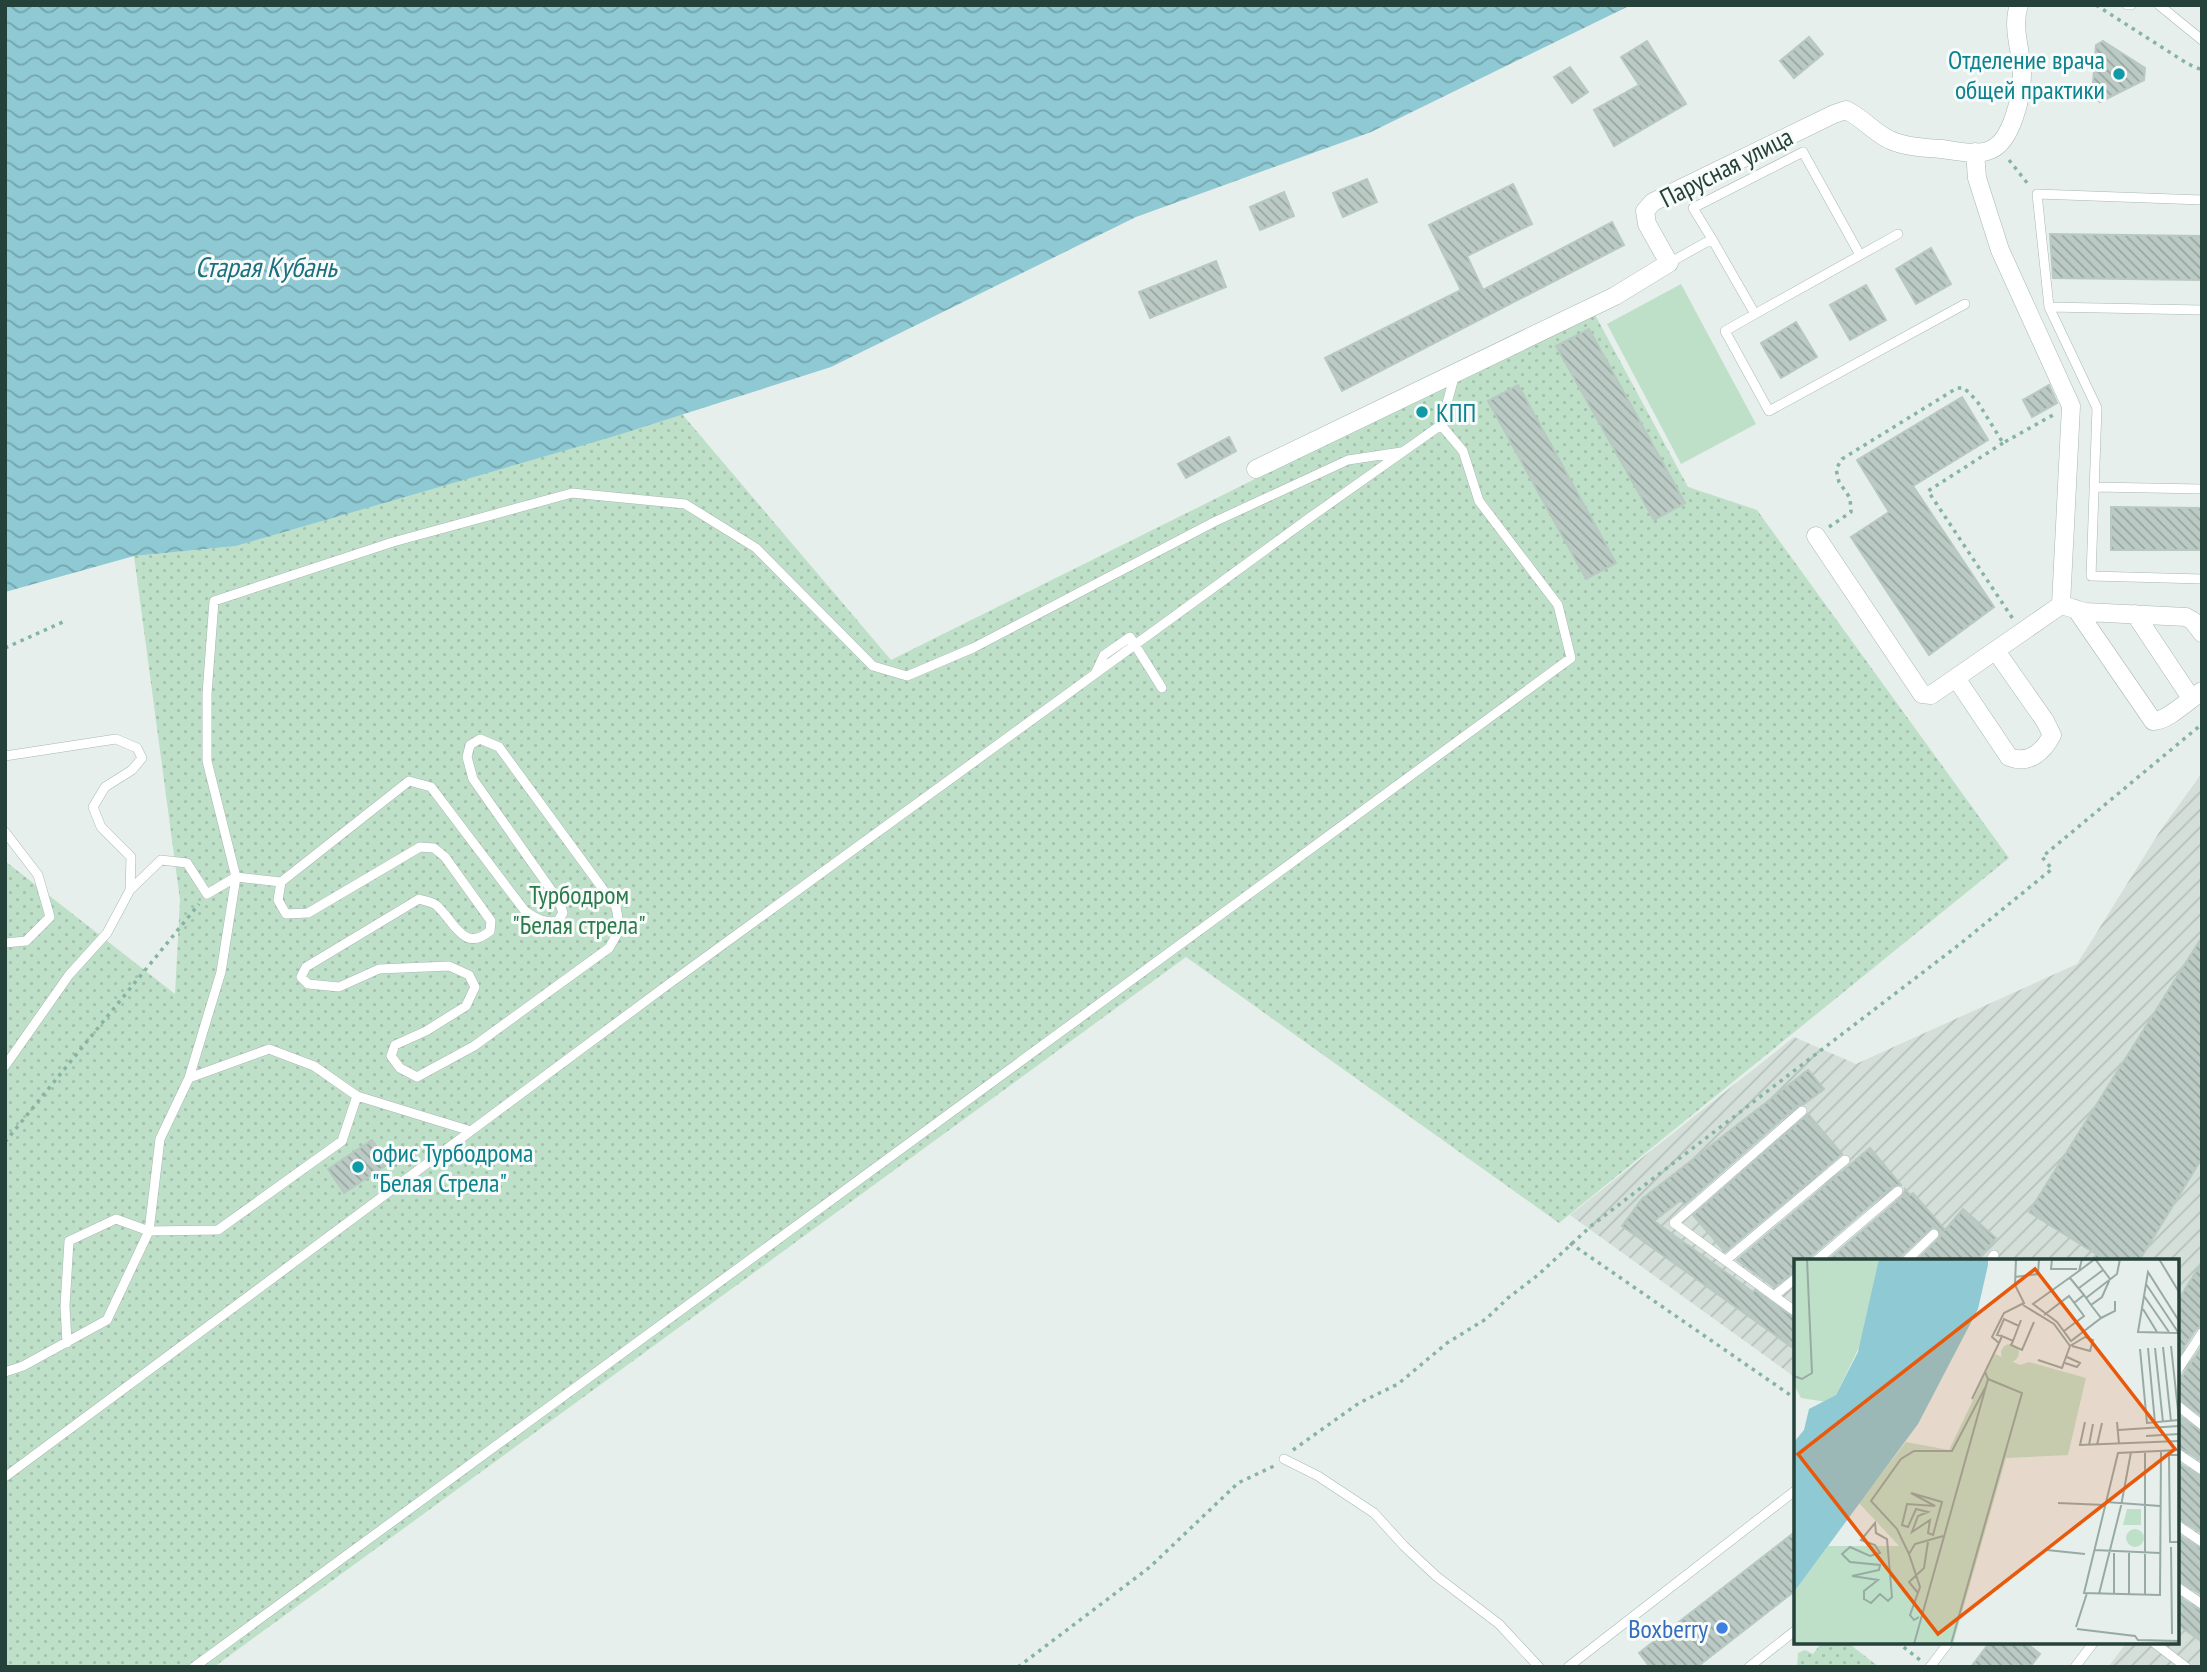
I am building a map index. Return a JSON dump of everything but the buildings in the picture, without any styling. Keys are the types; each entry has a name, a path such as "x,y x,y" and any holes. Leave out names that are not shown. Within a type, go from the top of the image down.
{"street":[{"path":"2001,142 2013,121 2019,101 2022,74 2017,41 2019,5"},
{"name":"Парусная улица","path":"1669,263 1647,224 1645,211 1653,202 1834,114 1846,110 1890,140 1917,147 1975,152 1991,150 2001,142"},
{"path":"1975,152 1977,178 2000,250 2071,406 2068,607 2153,721 2158,722 2197,694 2135,614"},
{"path":"1256,469 1615,296 1669,263"},
{"path":"1816,536 1922,694 1931,695 2022,632 2068,607 2190,618 2202,633"},
{"path":"1956,678 2010,757 2027,759 2044,749 2052,736 2045,721 1996,651"}],"lane":[{"path":"2159,5 2202,40"},
{"path":"1755,314 1693,208 1804,152 1860,255"},
{"path":"2202,200 2037,194 2049,307 2097,408 2091,576 2202,579"},
{"path":"1898,234 1725,331 1769,411 1965,304"},
{"path":"1669,263 1712,239"},
{"path":"2049,307 2202,310"},
{"path":"5,1477 666,986 1441,425 1455,371"},
{"path":"194,1667 1571,658 1558,605 1479,501 1463,451 1441,425"},
{"path":"5,1372 23,1366 107,1320 149,1231 160,1139 189,1078 221,972 236,877 207,761 207,694 214,601 393,542 572,493 685,504 756,548 873,666 907,676 973,648 1214,522 1348,460 1402,452"},
{"path":"2095,487 2202,489"},
{"path":"1134,645 1162,688"},
{"path":"5,756 116,739 137,748 142,758 132,770 105,787 93,807 101,827 131,857 130,890"},
{"path":"5,1066 69,975 107,933 130,890 161,860 187,863 207,894 236,877 281,882 409,781 431,787 525,911 537,919 551,923 558,921 563,913 559,901 473,779 467,757 470,745 480,739 499,747 616,907 620,929 609,947 486,1038 417,1077 400,1068 391,1056 395,1045 426,1031 466,1006 474,987 469,975 449,966 379,969 339,987 308,984 301,977 306,967 419,899 434,904 457,931 470,939 483,937 490,931 491,921 445,857 434,848 420,847 308,913 286,914 278,901 281,882"},
{"path":"5,832 38,875 50,917 26,942 5,943"},
{"path":"189,1078 269,1049 314,1066 357,1096 471,1131"},
{"path":"67,1343 65,1306 69,1241 116,1219 149,1231 218,1230 342,1141 357,1096"},
{"path":"1794,1311 1674,1223 1802,1111"},
{"path":"1726,1260 1845,1160"},
{"path":"1818,1259 1898,1191"},
{"path":"1908,1259 1934,1234"},
{"path":"1774,1296 1794,1280"},
{"path":"2179,1368 2202,1332"},
{"path":"2179,1407 2202,1425"},
{"path":"2179,1454 2202,1470"},
{"path":"1284,1459 1318,1476 1374,1513 1428,1569 1499,1624 1539,1667"},
{"path":"1568,1667 1794,1492"},
{"path":"2179,1526 2202,1542"},
{"path":"2179,1588 2202,1604"},
{"path":"1749,1667 1794,1632"},
{"path":"1929,1667 1947,1644"},
{"path":"2075,1667 2092,1644"},
{"path":"2156,1644 2186,1667"}],"path":[{"path":"2096,5 2188,64 2202,70"},
{"path":"2001,142 2008,159 2037,194"},
{"path":"1816,536 1851,512 1850,498 1839,482 1836,469 1842,459 1957,388 1964,388 1977,401 2003,443"},
{"path":"2022,632 1928,491 2003,443 2071,406"},
{"path":"5,648 65,621"},
{"path":"1794,1398 1570,1243 1662,1169 1959,944 2052,869 2042,857 2202,724"},
{"path":"5,1143 207,894"},
{"path":"1900,1644 1929,1667"}],"shaded area":[{"path":"2202,773 2202,1667 2108,1667 2125,1644 2179,1644 2179,1259 1794,1259 1794,1377 1570,1215 1794,1037 1856,1064 2077,964 2160,831"}],"green space":[{"path":"1681,284 1756,424 1681,464 1607,324"},
{"name":"Турбодром \"Белая стрела\"","path":"1593,311 1688,487 1757,510 2009,858 1559,1223 1186,957 214,1667 5,1667 5,861 175,994 180,900 134,556 236,546 682,414 891,660"},
{"path":"1820,1644 1850,1644 1879,1667 1797,1667 1798,1653 1805,1650 1813,1654"}],"water":[{"name":"Старая Кубань","path":"5,5 1631,5 1371,132 1136,217 831,367 618,435 236,546 134,556 5,592"}],"place":[{"name":"Отделение врача общей практики","path":"2119,74"},
{"name":"КПП","path":"1422,412"},
{"name":"офис Турбодрома \"Белая Стрела\"","path":"358,1167"},
{"name":"Boxberry","path":"1722,1628"}]}
